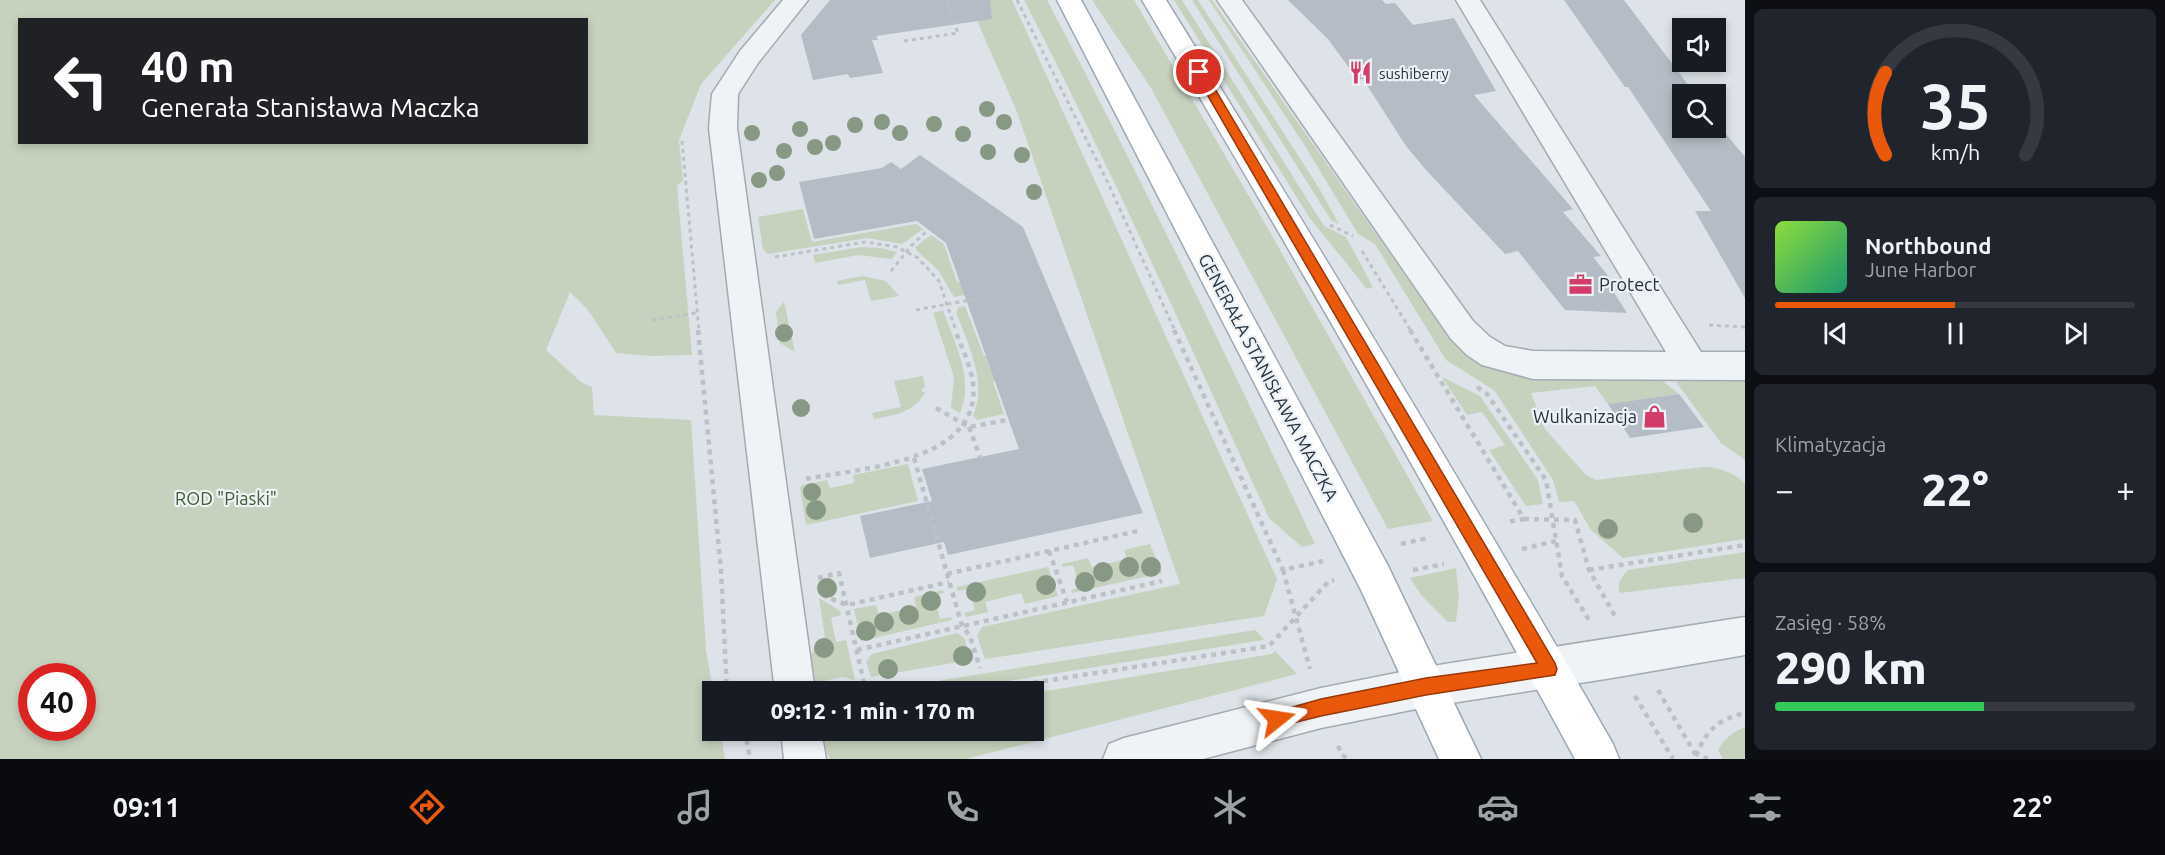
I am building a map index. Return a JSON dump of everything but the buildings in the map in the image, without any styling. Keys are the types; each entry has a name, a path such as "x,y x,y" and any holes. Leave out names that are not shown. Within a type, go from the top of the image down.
{"main road":[{"name":"GENERAŁA STANISŁAWA MACZKA","path":"1069,0 1362,553 1460,759"},
{"path":"1154,0 1273,195 1549,669 1598,759"}],"street":[{"path":"794,681 723,128 725,94 749,57 796,0"},
{"path":"1229,0 1462,330 1480,349 1504,360 1533,365 1745,366"},
{"path":"1468,0 1692,366"},
{"path":"1124,759 1321,708 1426,687 1745,636"},
{"path":"803,741 805,759"}],"path":[{"path":"904,41 958,33 946,0"},
{"path":"1017,0 1108,183 1283,570 1468,529 1524,519 1346,226"},
{"path":"682,141 721,570 726,681"},
{"path":"891,271 912,244 928,230"},
{"path":"766,258 865,242 897,246 908,252 918,258 939,282 973,382 972,401 964,424 942,444 914,458 796,481"},
{"path":"916,310 975,299"},
{"path":"652,320 696,313"},
{"path":"936,408 969,427 980,457"},
{"path":"969,427 1018,418"},
{"path":"914,458 962,626 970,636 980,668"},
{"path":"947,574 1142,530"},
{"path":"1556,541 1562,576 1571,591"},
{"path":"1589,570 1745,545"},
{"path":"1049,551 1067,602"},
{"path":"809,580 839,573 864,681"},
{"path":"857,650 1162,581"},
{"path":"1044,681 1269,646 1329,581"},
{"path":"815,587 821,595 847,605 949,582"},
{"path":"1708,759 1697,754 1708,730 1723,718 1745,713"},
{"path":"747,741 750,759"}],"green space":[{"name":"ROD \"Piaski\"","path":"0,0 775,0 701,84 679,140 683,180 677,186 692,355 650,356 616,353 588,310 570,292 546,350 581,382 592,387 594,415 691,420 706,650 711,681 702,681 702,741 722,741 725,759 0,759"},
{"path":"968,0 1012,0 1277,579 1264,616 985,659 977,636 982,627 1180,584 1017,112"},
{"path":"1024,0 1047,0 1184,270 1315,544 1302,547 1269,518 1119,193"},
{"path":"1092,0 1134,0 1267,227 1433,521 1388,529 1151,88"},
{"path":"1174,0 1182,0 1324,226 1346,237 1373,287 1367,289 1309,217"},
{"path":"1192,0 1198,0 1319,188 1339,224 1331,220"},
{"path":"1209,0 1212,0 1435,318 1458,344 1485,363 1513,375 1660,379 1679,394 1608,404 1595,386 1531,393 1545,429 1586,475 1596,480 1703,467 1726,471 1745,483 1745,539 1623,558 1591,530 1574,501 1559,502 1553,480 1494,390 1446,360 1375,244 1358,234 1305,146"},
{"path":"803,209 812,242 916,224 923,229 902,244 867,238 768,254 763,249 758,217"},
{"path":"931,235 944,244 957,282 965,281 970,294 954,297 938,270 917,251 915,247"},
{"path":"861,247 897,252 892,259 858,255 815,263 813,255"},
{"path":"862,276 886,281 899,296 871,301 865,280 838,285 837,281"},
{"path":"784,302 795,352 780,343 776,312"},
{"path":"965,306 984,356 991,355 1001,380 993,382 1004,414 977,420 973,416 978,390 975,364 956,312 959,307"},
{"path":"943,310 964,374 964,400 960,413 951,408 954,377 933,313"},
{"path":"923,376 925,387 921,390 925,393 915,405 903,412 874,419 872,413 901,407 894,381"},
{"path":"1442,377 1480,396 1538,480 1543,504 1526,506 1489,450 1505,445 1482,412 1467,415"},
{"path":"1674,379 1745,381 1745,460 1721,443"},
{"path":"908,464 918,501 806,525 800,488 802,485 827,480 830,488 854,483 853,475"},
{"path":"1150,544 1162,573 1072,593 1071,590 1080,587 1073,565 1063,567 1062,564 1088,558 1092,567 1127,559 1124,550"},
{"path":"1745,552 1745,578 1620,593 1619,583 1628,570"},
{"path":"1048,567 1058,596 1025,604 1021,593 985,602 988,612 966,617 964,613 975,610 969,589 958,591 957,587"},
{"path":"1456,568 1459,596 1456,622 1448,622 1422,596 1410,578"},
{"path":"943,590 944,593 934,595 940,619 951,617 952,620 861,641 854,609 876,605 879,615 916,607 914,597"},
{"path":"819,598 840,611 841,615 831,618 836,642 846,640 855,680 843,677 813,681 810,656 825,637"},
{"path":"1255,630 1264,639 1009,681 937,681"},
{"path":"957,633 965,639 970,660 871,677 866,662 872,654"},
{"path":"1275,651 1297,674 1044,739 1044,691 1272,654"},
{"path":"1745,727 1745,759 1723,759 1718,750 1720,746 1730,736"},
{"path":"824,741 1036,741 966,759 830,759"}],"place":[{"name":"sushiberry","path":"1361,73"},
{"name":"Protect","path":"1581,284"},
{"name":"Wulkanizacja","path":"1655,416"}],"route":[{"path":"1199,72 1549,669 1426,687 1277,719"}]}
